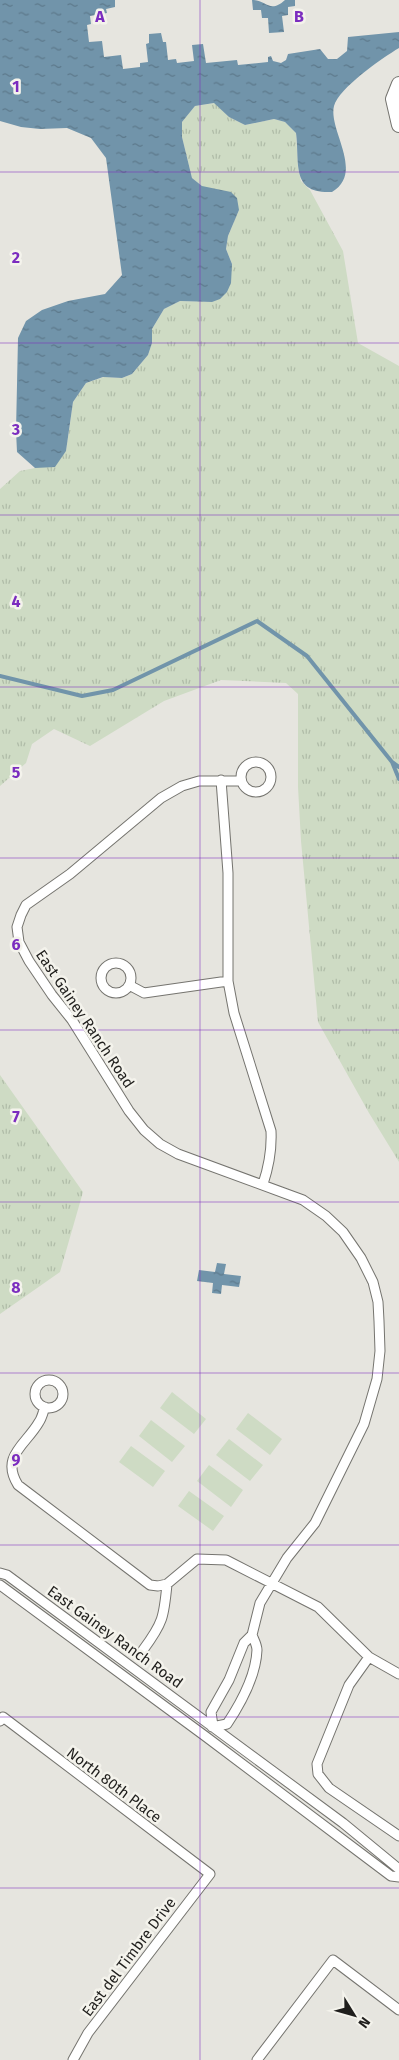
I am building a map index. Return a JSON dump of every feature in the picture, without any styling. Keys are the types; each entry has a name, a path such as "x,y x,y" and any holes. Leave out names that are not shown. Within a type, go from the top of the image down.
{"street":[{"path":"399,84 394,92 393,99 399,125"},
{"path":"221,780 228,873 228,981 234,1012 271,1131 270,1165 263,1184"},
{"name":"East Gainey Ranch Road","path":"213,1726 210,1712 230,1680 244,1643 252,1635 260,1603 287,1558 315,1523 364,1424 374,1394 380,1351 378,1302 373,1282 356,1248 326,1216 303,1200 178,1154 160,1144 144,1130 129,1111 72,1020 52,996 28,961 19,942 17,927 20,915 26,905 70,874 161,798 182,786 199,782 241,781"},
{"path":"129,985 144,992 228,981"},
{"path":"45,1407 39,1423 9,1456 7,1467 10,1477 18,1485 150,1584 158,1586 167,1584 197,1560 226,1560 318,1608 369,1657 399,1674"},
{"name":"East Gainey Ranch Road","path":"0,1573 15,1580 213,1726 343,1823 399,1868"},
{"name":"East Gainey Ranch Road","path":"143,1650 155,1634 164,1614 167,1584"},
{"name":"East Gainey Ranch Road","path":"0,1585 391,1876 399,1877"},
{"name":"East Gainey Ranch Road","path":"205,1736 213,1726 227,1724 248,1686 257,1648 252,1635"},
{"path":"369,1657 349,1685 317,1764 318,1774 329,1788 399,1836"},
{"name":"North 80th Place","path":"1,1719 210,1874"},
{"name":"East del Timbre Drive","path":"73,2060 88,2033 210,1874"},
{"path":"257,2060 333,1960 399,2010"}],"green space":[{"path":"215,103 229,117 245,125 274,119 285,122 296,133 298,168 301,181 310,190 343,251 358,343 399,366 399,1162 318,1022 301,841 298,787 298,694 286,683 221,680 164,701 90,746 54,729 32,744 26,763 0,786 0,489 20,471 35,468 66,451 73,402 86,383 104,377 122,378 132,374 148,355 152,343 152,329 164,309 180,301 212,302 232,264 226,249 228,236 239,210 192,178 182,137 182,122 195,106"},
{"path":"0,1075 83,1192 60,1272 0,1314"},
{"path":"172,1392 206,1419 194,1434 160,1408"},
{"path":"248,1413 282,1439 270,1455 236,1429"},
{"path":"151,1420 185,1446 172,1462 139,1436"},
{"path":"229,1439 263,1465 250,1481 216,1455"},
{"path":"131,1446 165,1471 153,1487 119,1462"},
{"path":"209,1465 243,1490 231,1507 197,1481"},
{"path":"189,1491 224,1516 213,1531 178,1506"}],"water":[{"path":"0,0 115,0 115,7 106,9 107,13 90,16 91,24 87,25 89,42 102,41 104,57 121,55 123,69 140,67 140,63 148,62 146,44 149,43 149,34 161,33 163,42 166,42 168,60 176,59 177,63 194,61 192,45 203,44 206,63 237,60 238,65 268,62 268,57 271,56 273,61 281,63 286,60 288,54 320,49 328,59 337,59 347,51 348,37 399,32 399,48 352,82 334,106 336,127 346,162 345,174 341,184 332,192 309,188 303,182 298,165 296,133 285,122 274,119 245,125 229,117 214,103 195,106 182,122 182,137 192,178 202,186 231,192 237,198 239,210 228,236 226,249 232,264 231,283 227,292 220,299 212,302 180,301 164,309 152,329 152,343 148,355 132,374 122,378 103,377 86,383 73,402 66,451 55,467 35,468 17,452 18,338 26,321 42,310 68,301 105,294 122,275 106,158 91,138 67,128 40,129 21,127 0,121"},
{"path":"252,0 275,6 285,0 295,0 295,6 288,7 288,15 282,16 284,32 269,33 268,18 262,18 261,10 253,10"},
{"path":"217,1263 226,1264 224,1274 241,1276 239,1287 222,1285 221,1294 212,1293 213,1283 197,1281 199,1270 215,1272"}],"waterway":[{"path":"0,676 82,696 113,690 257,621 307,656 392,762 399,767"},
{"path":"392,762 399,779"}]}
